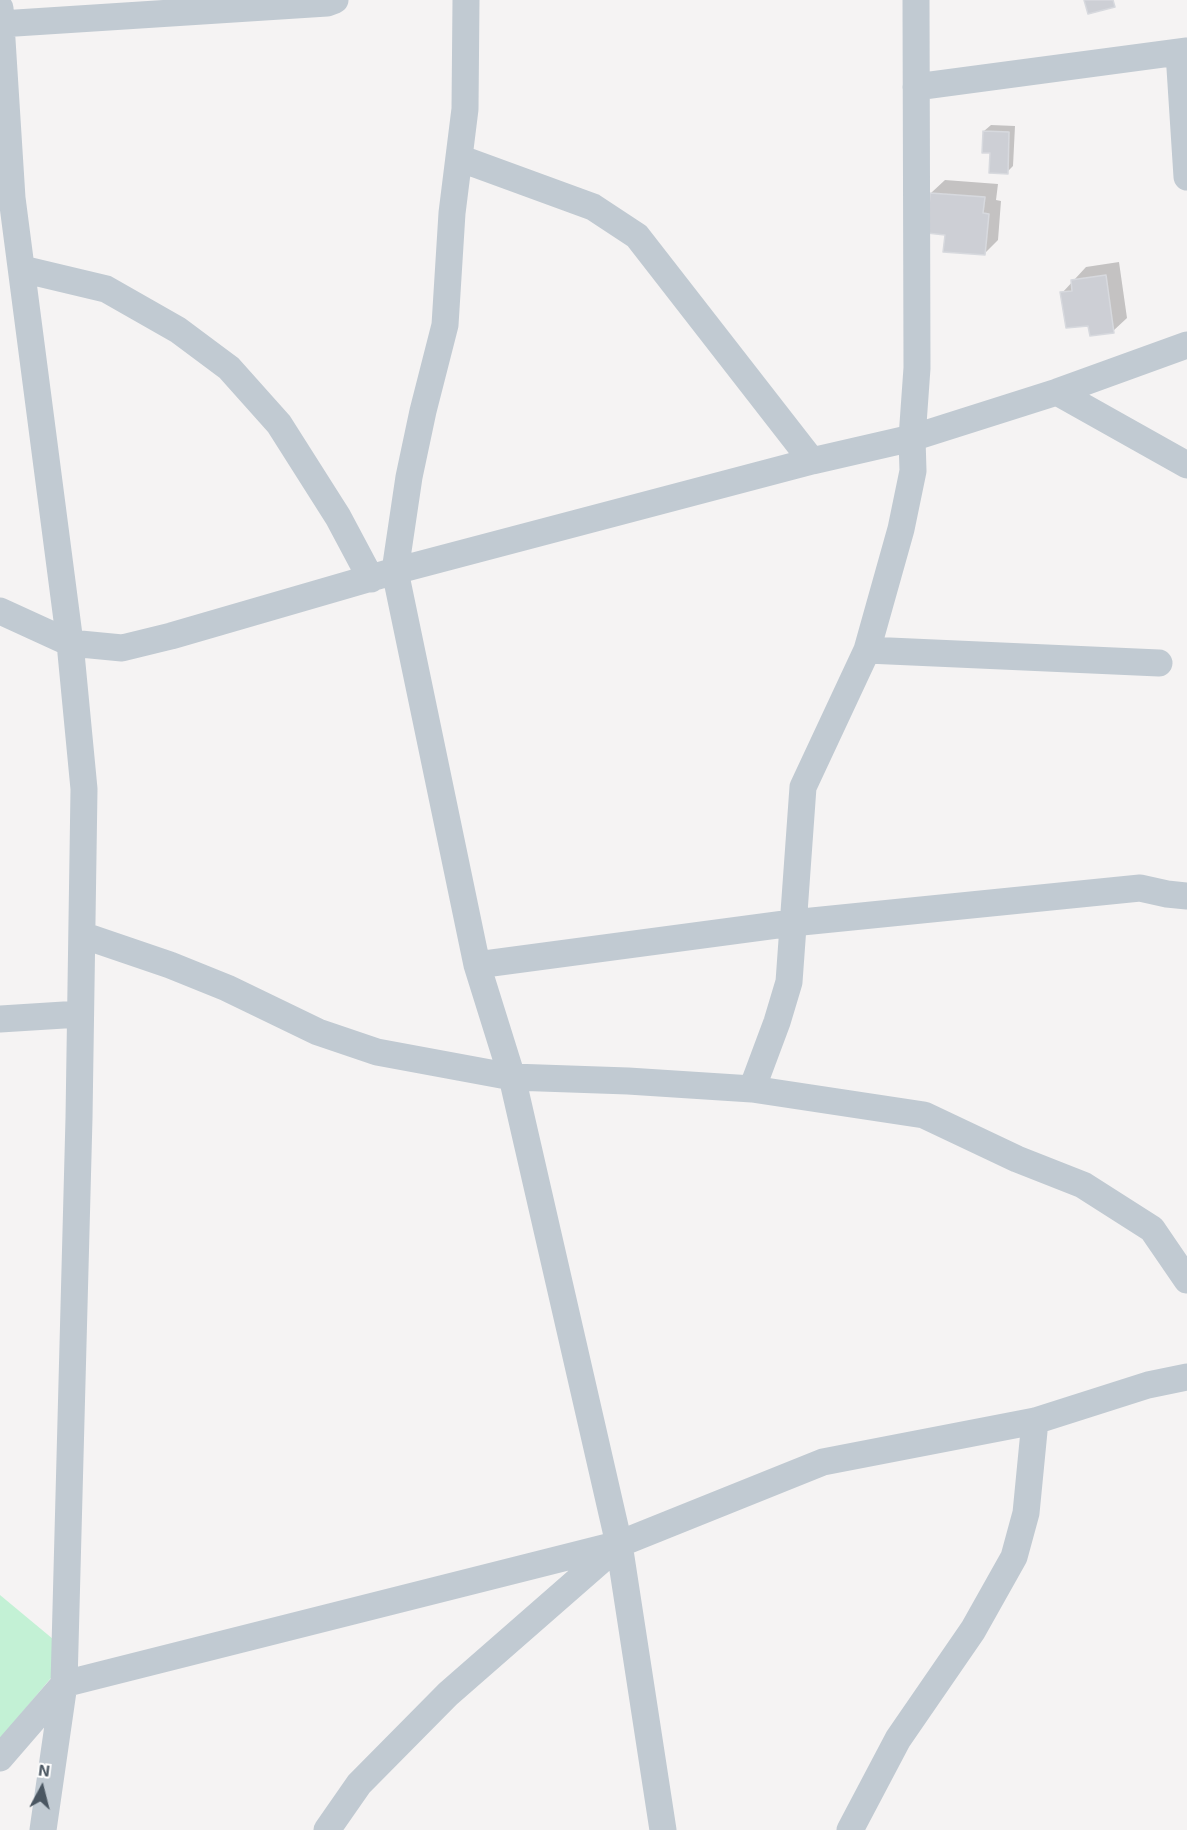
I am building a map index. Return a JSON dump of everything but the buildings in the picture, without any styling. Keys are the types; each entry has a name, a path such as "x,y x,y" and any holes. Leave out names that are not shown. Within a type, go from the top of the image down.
{"street":[{"path":"0,24 327,3 335,0"},
{"path":"383,575 445,325 452,213 465,109 466,0"},
{"path":"752,1089 789,982 803,787 867,650 901,529 913,471 912,438 917,368 916,0"},
{"path":"0,8 6,201 22,269 70,643 84,789 64,1684 42,1830"},
{"path":"916,87 1183,52 1187,177"},
{"path":"459,158 593,207 637,236 812,461"},
{"path":"22,269 106,289 178,330 229,368 279,424 338,517 383,575 477,965 512,1077 620,1544 663,1830"},
{"path":"0,611 70,643 122,648 383,575 812,461 912,438 1057,392 1187,345"},
{"path":"1057,392 1187,465"},
{"path":"867,650 1159,663"},
{"path":"477,965 792,923 1140,888 1187,896"},
{"path":"82,935 180,969 227,988 318,1032 377,1052 512,1077 752,1089 924,1115 1017,1159 1093,1191 1152,1229 1187,1280"},
{"path":"0,1019 80,1014"},
{"path":"0,1758 64,1684 620,1544 823,1462 1035,1421 1148,1385 1187,1377"},
{"path":"850,1830 898,1739 973,1630 1014,1557 1026,1513 1035,1421"},
{"path":"327,1830 359,1784 448,1694 620,1544"}],"green space":[{"path":"0,1595 71,1654 0,1739"}]}
